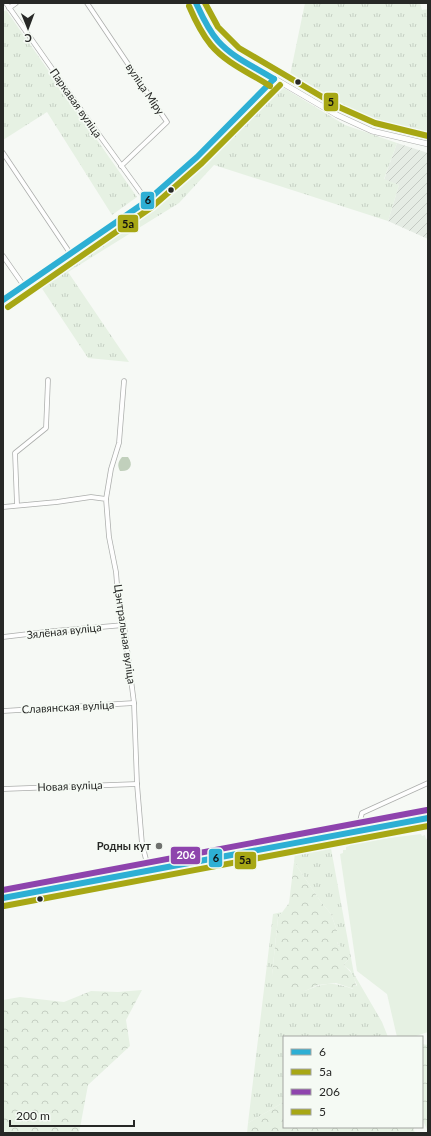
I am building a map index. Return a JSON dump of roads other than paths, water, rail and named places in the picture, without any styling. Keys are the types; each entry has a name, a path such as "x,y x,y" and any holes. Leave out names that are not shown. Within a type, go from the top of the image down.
{"main road":[{"path":"3,898 428,818"}],"street":[{"name":"Паркавая вуліца","path":"6,3 147,201"},
{"path":"9,8 16,3"},
{"name":"вуліца Міру","path":"88,3 167,122 121,166"},
{"path":"196,3 204,21 221,44 234,55 337,115 372,131 428,144"},
{"path":"3,300 147,201 185,169 274,79"},
{"path":"4,154 70,253"},
{"path":"3,256 24,286"},
{"path":"17,505 15,453 46,428 48,380"},
{"name":"Цэнтральная вуліца","path":"124,381 119,443 111,469 106,499 109,537 116,572 119,609 124,625 134,703 137,784 142,844 149,871"},
{"path":"3,507 91,497 106,499"},
{"name":"Зялёная вуліца","path":"3,637 124,625"},
{"name":"Славянская вуліца","path":"3,711 134,703"},
{"path":"361,830 360,821 362,813 428,783"},
{"name":"Новая вуліца","path":"3,789 137,784"}],"place":[{"name":"Родны кут","path":"159,846"}]}
